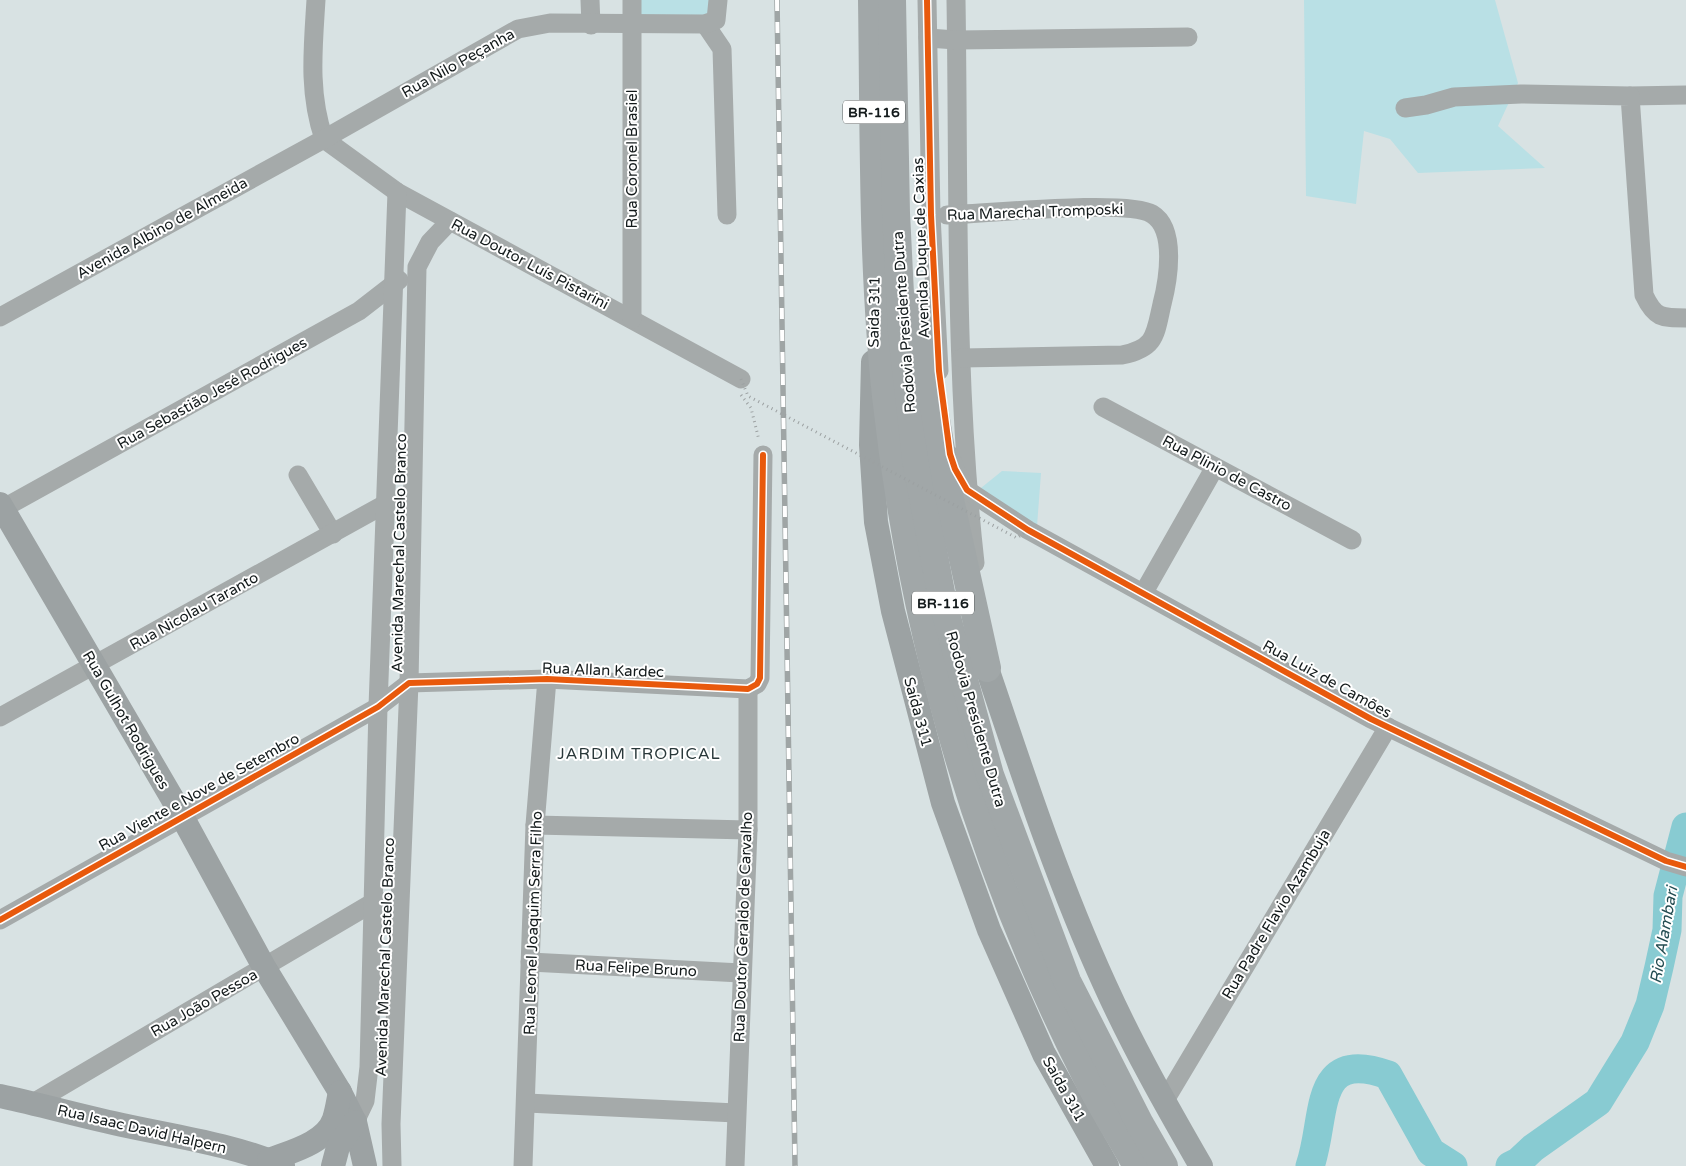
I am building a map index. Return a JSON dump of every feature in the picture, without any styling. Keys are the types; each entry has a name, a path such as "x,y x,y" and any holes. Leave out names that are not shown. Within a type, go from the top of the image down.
{"highway":[{"name":"Rodovia Presidente Dutra","path":"872,0 886,218 902,334 916,460 943,603 990,775 1067,981 1140,1124 1164,1166"},
{"name":"Rodovia Presidente Dutra","path":"892,0 884,366 894,455 918,602 939,691 963,773 995,867 1028,952 1086,1077 1137,1166"},
{"path":"886,218 913,285 948,492 987,668"}],"main road":[{"name":"Saída 311","path":"886,218 871,445 876,522 893,611 916,708 943,803 990,930 1044,1054 1107,1166"},
{"name":"Rua Gulhot Rodrigues","path":"1,507 182,817 264,967 340,1092 355,1122 365,1166"},
{"path":"987,668 1065,892 1105,986 1164,1102 1201,1166"},
{"path":"261,1161 298,1149 326,1131 334,1120 340,1092"},
{"name":"Rua Isaac David Halpern","path":"0,1096 261,1161"},
{"path":"333,1166 338,1146 355,1122"}],"street":[{"path":"316,0 311,73 316,118 324,139"},
{"path":"590,0 591,25"},
{"name":"Rua Coronel Brasiel","path":"632,0 632,319"},
{"path":"718,0 716,20 706,24 722,49 727,214"},
{"name":"Avenida Duque de Caxias","path":"927,0 930,216 939,371 945,428 955,470 967,490"},
{"name":"Avenida Duque de Caxias","path":"956,0 958,215 967,490 987,668"},
{"name":"Rua Nilo Peçanha","path":"324,139 518,29 550,23 591,25 706,24"},
{"path":"928,38 956,40 1188,37"},
{"path":"1405,108 1426,105 1454,97 1521,94 1686,95"},
{"path":"1630,96 1644,294 1656,314 1666,318 1686,318"},
{"name":"Rua Doutor Luís Pistarini","path":"324,139 397,192 741,379"},
{"name":"Avenida Albino de Almeida","path":"0,317 324,139"},
{"name":"Avenida Marechal Castelo Branco","path":"355,1122 365,1101 368,1081 378,707 397,192"},
{"name":"Rua Marechal Tromposki","path":"930,216 1098,208 1134,210 1152,214 1163,226 1168,250 1168,279 1154,338 1148,346 1139,351 1122,355 962,358"},
{"name":"Avenida Marechal Castelo Branco","path":"392,1166 391,1124 409,683 417,267 430,242 450,221"},
{"name":"Rua Sebastião Jesé Rodrigues","path":"1,507 359,311 417,267"},
{"name":"Rua Plinio de Castro","path":"1103,407 1352,540"},
{"name":"Rua Doutor Geraldo de Carvalho","path":"735,1166 741,973 763,455"},
{"path":"1144,592 1215,467"},
{"path":"298,475 333,534"},
{"name":"Rua Luiz de Camões","path":"967,490 1028,530 1388,727 1666,861 1686,867"},
{"name":"Rua Nicolau Taranto","path":"0,717 387,503"},
{"name":"Rua Allan Kardec","path":"409,683 547,680 754,684"},
{"name":"Rua Leonel Joaquim Serra Filho","path":"523,1166 527,1103 535,825 547,680"},
{"name":"Rua Viente e Nove de Setembro","path":"0,920 378,707 409,683"},
{"name":"Rua Padre Flavio Azambuja","path":"1164,1102 1388,727"},
{"path":"535,825 748,830"},
{"path":"374,902 400,902"},
{"name":"Rua João Pessoa","path":"33,1103 374,902"},
{"name":"Rua Felipe Bruno","path":"530,962 741,973"},
{"path":"527,1103 736,1112"}],"path":[{"path":"741,379 740,393 751,408 763,455"},
{"path":"741,379 748,396 1017,538 1028,530"}],"shaded area":[{"path":"638,0 713,0 713,19 637,21"},
{"path":"1304,0 1495,0 1518,83 1498,126 1545,168 1418,173 1390,139 1364,131 1356,204 1306,196"},
{"path":"1002,471 1041,473 1037,526 976,492"}],"waterway":[{"name":"Rio Alambari","path":"1510,1166 1598,1102 1635,1042 1650,1005 1667,930 1668,896 1686,827"},
{"name":"Rio Alambari","path":"1310,1166 1326,1092 1334,1079 1346,1071 1363,1069 1388,1075 1431,1152 1453,1166"}],"railway":[{"path":"777,0 795,1166"}],"cycle path":[{"path":"927,0 931,215 939,371 950,454 955,469 967,490 1028,530 1371,719 1666,861 1686,867"},
{"path":"0,920 378,707 409,683 547,679 748,689 757,684 760,678 763,455"}],"district":[{"name":"JARDIM TROPICAL","path":"639,753"}]}
